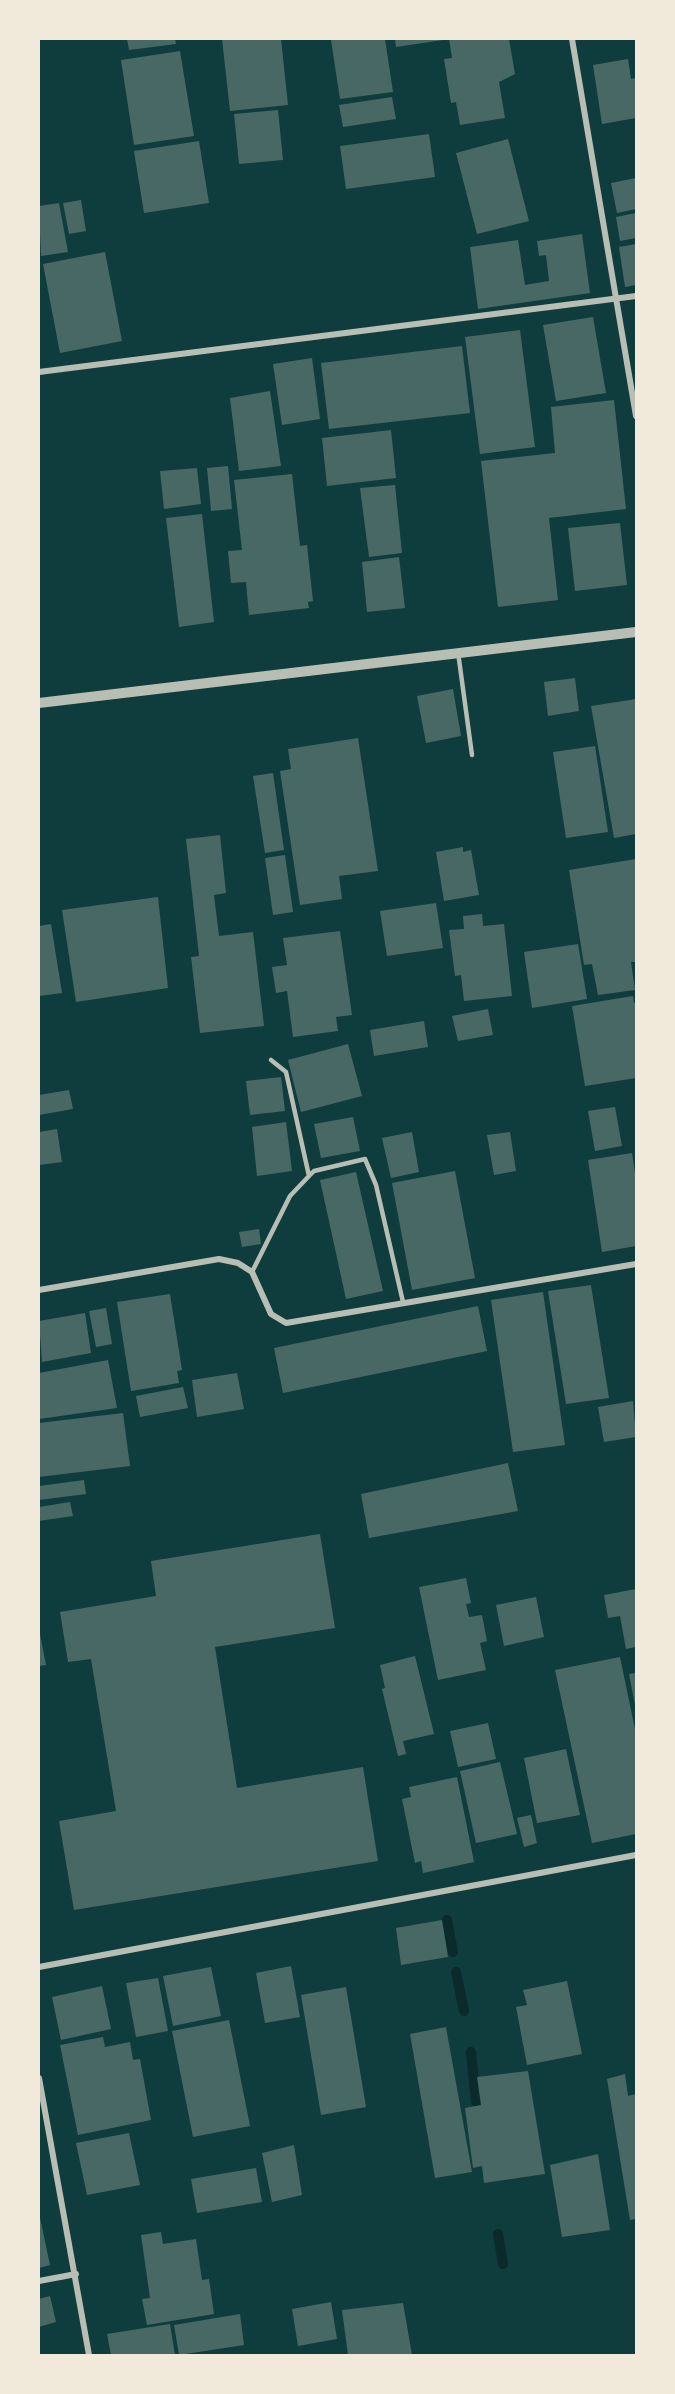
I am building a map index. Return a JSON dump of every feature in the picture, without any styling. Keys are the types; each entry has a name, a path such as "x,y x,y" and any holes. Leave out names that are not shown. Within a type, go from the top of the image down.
{"street":[{"path":"572,39 636,416"},
{"path":"39,372 636,296"},
{"path":"39,703 636,632"},
{"path":"39,1290 219,1259 238,1263 252,1272 271,1314 286,1323 636,1264"},
{"path":"39,1967 636,1855"},
{"path":"39,2078 89,2355"},
{"path":"39,2281 76,2274"}],"lane":[{"path":"458,652 472,755"},
{"path":"271,1060 286,1072 309,1176"},
{"path":"252,1272 290,1196 309,1176 314,1171 365,1159 376,1185 403,1302"}],"building":[{"path":"127,39 175,39 176,44 129,50"},
{"path":"222,39 281,39 288,105 230,111"},
{"path":"385,39 393,92 340,99 331,40"},
{"path":"395,39 443,39 443,40 396,47"},
{"path":"449,39 509,39 515,74 499,82 505,118 460,125 456,102 451,103 444,59 452,58"},
{"path":"180,51 194,136 134,145 121,60"},
{"path":"628,59 631,79 636,78 636,118 602,124 593,65"},
{"path":"392,97 396,119 343,127 339,105"},
{"path":"278,110 283,160 239,164 234,114"},
{"path":"429,134 435,177 346,189 340,146"},
{"path":"508,139 529,221 477,234 456,153"},
{"path":"199,141 209,203 144,213 134,151"},
{"path":"636,178 636,209 617,213 611,183"},
{"path":"81,200 86,231 69,234 63,203"},
{"path":"59,203 68,252 41,256 39,206"},
{"path":"636,213 636,238 620,241 616,217"},
{"path":"582,234 590,293 478,309 470,247 518,240 525,285 549,281 546,255 539,256 537,241"},
{"path":"636,244 636,285 625,287 619,247"},
{"path":"105,252 122,341 60,353 43,264"},
{"path":"593,317 606,393 556,401 543,325"},
{"path":"520,330 535,447 480,454 465,337"},
{"path":"462,346 470,413 329,429 321,363"},
{"path":"312,358 320,419 282,425 273,364"},
{"path":"270,391 281,466 239,471 230,398"},
{"path":"614,400 626,509 549,518 558,600 498,607 481,461 555,453 551,407"},
{"path":"391,430 396,478 327,486 322,438"},
{"path":"228,466 232,509 211,511 207,468"},
{"path":"197,468 201,504 164,509 160,471"},
{"path":"292,474 300,546 307,545 313,601 308,602 309,608 249,615 246,582 231,583 228,551 242,550 234,480"},
{"path":"395,485 402,553 369,557 360,488"},
{"path":"202,514 214,622 179,627 166,518"},
{"path":"620,523 627,585 575,591 568,528"},
{"path":"399,557 405,608 367,612 362,562"},
{"path":"575,678 579,711 548,716 544,682"},
{"path":"453,689 461,736 426,743 417,696"},
{"path":"636,699 636,834 614,838 591,706"},
{"path":"358,738 378,871 339,876 342,899 300,905 280,771 291,769 288,749"},
{"path":"595,746 608,832 566,838 553,752"},
{"path":"273,773 284,850 265,853 253,776"},
{"path":"220,835 226,893 214,895 219,936 253,932 264,1026 200,1033 191,957 199,956 186,839"},
{"path":"463,847 463,852 471,850 479,895 444,901 436,852"},
{"path":"285,855 293,912 273,915 265,858"},
{"path":"636,859 636,962 631,962 635,990 598,995 592,964 584,965 569,870"},
{"path":"158,897 168,988 76,1002 62,910"},
{"path":"436,903 443,948 387,956 380,911"},
{"path":"482,914 483,926 504,924 512,996 464,1001 461,975 455,976 449,930 464,929 463,916"},
{"path":"51,924 62,993 39,996 39,926"},
{"path":"340,931 352,1015 336,1017 338,1031 293,1037 287,991 276,993 272,967 287,965 283,938"},
{"path":"578,944 587,999 532,1008 524,952"},
{"path":"633,996 634,1003 636,1003 636,1078 585,1086 572,1006"},
{"path":"488,1009 493,1035 458,1041 452,1016"},
{"path":"424,1021 428,1047 374,1056 370,1030"},
{"path":"348,1044 362,1096 301,1112 288,1060"},
{"path":"281,1077 285,1111 250,1115 246,1081"},
{"path":"69,1090 73,1109 39,1115 39,1095"},
{"path":"615,1107 622,1146 595,1151 588,1111"},
{"path":"353,1117 360,1151 321,1158 314,1124"},
{"path":"286,1122 292,1171 257,1176 252,1127"},
{"path":"57,1129 62,1162 39,1165 39,1132"},
{"path":"412,1132 419,1172 391,1178 382,1138"},
{"path":"510,1132 516,1171 494,1175 487,1135"},
{"path":"632,1153 636,1180 636,1246 602,1252 588,1160"},
{"path":"455,1171 475,1278 412,1290 392,1183"},
{"path":"356,1172 383,1291 346,1299 320,1180"},
{"path":"259,1229 261,1244 242,1247 239,1232"},
{"path":"591,1285 609,1398 566,1404 548,1291"},
{"path":"543,1292 565,1445 513,1452 491,1300"},
{"path":"170,1294 182,1370 177,1371 179,1383 131,1391 117,1302"},
{"path":"478,1306 487,1351 283,1393 274,1348"},
{"path":"106,1308 112,1344 96,1347 89,1311"},
{"path":"85,1313 91,1353 42,1362 39,1321"},
{"path":"108,1360 117,1408 39,1419 39,1373"},
{"path":"237,1373 244,1409 197,1417 192,1380"},
{"path":"183,1387 188,1408 140,1417 136,1396"},
{"path":"633,1401 636,1437 604,1442 598,1407"},
{"path":"123,1413 130,1466 39,1477 39,1423"},
{"path":"508,1463 518,1511 369,1538 361,1494"},
{"path":"84,1480 86,1494 39,1500 39,1486"},
{"path":"70,1502 73,1516 39,1521 39,1507"},
{"path":"320,1534 335,1628 215,1647 237,1788 363,1767 378,1861 74,1910 59,1821 116,1811 91,1659 68,1662 60,1612 156,1596 151,1561"},
{"path":"466,1578 471,1603 466,1604 469,1617 482,1615 487,1641 480,1643 486,1670 438,1680 419,1587"},
{"path":"636,1589 636,1647 626,1649 620,1616 608,1618 604,1595"},
{"path":"536,1597 544,1637 504,1646 496,1605"},
{"path":"39,1629 46,1665 39,1666"},
{"path":"415,1656 434,1734 403,1741 406,1754 398,1756 382,1689 385,1688 380,1665"},
{"path":"620,1657 636,1734 636,1834 592,1843 555,1670"},
{"path":"636,1673 636,1705 635,1705 629,1674"},
{"path":"488,1723 496,1759 458,1767 450,1731"},
{"path":"566,1749 580,1815 537,1823 524,1758"},
{"path":"500,1762 517,1834 476,1843 460,1771"},
{"path":"457,1777 474,1862 423,1873 421,1861 415,1863 402,1799 411,1797 409,1787"},
{"path":"531,1815 537,1843 524,1847 517,1818"},
{"path":"442,1920 448,1957 401,1965 396,1928"},
{"path":"291,1966 300,2017 265,2023 256,1973"},
{"path":"211,1967 221,2016 173,2026 163,1976"},
{"path":"158,1978 168,2031 136,2037 126,1983"},
{"path":"567,1981 582,2054 527,2065 516,2007 527,2005 523,1990"},
{"path":"102,1986 111,2029 61,2040 52,1997"},
{"path":"346,1987 366,2107 321,2115 301,1995"},
{"path":"229,2020 250,2126 193,2137 172,2031"},
{"path":"446,2027 472,2172 435,2178 410,2034"},
{"path":"103,2037 105,2047 130,2042 133,2060 140,2059 151,2120 78,2135 60,2045"},
{"path":"528,2071 545,2174 484,2183 482,2166 473,2168 465,2108 481,2105 477,2077"},
{"path":"625,2074 628,2096 636,2094 636,2219 630,2220 607,2079"},
{"path":"129,2133 140,2185 87,2195 76,2143"},
{"path":"294,2145 302,2195 272,2202 262,2153"},
{"path":"598,2154 610,2230 562,2237 550,2165"},
{"path":"256,2168 262,2202 197,2213 191,2179"},
{"path":"39,2213 50,2265 39,2268"},
{"path":"161,2232 163,2244 196,2239 202,2280 209,2279 214,2314 147,2325 142,2299 150,2298 141,2235"},
{"path":"50,2296 56,2322 39,2327 39,2299"},
{"path":"331,2302 337,2339 298,2346 292,2309"},
{"path":"403,2303 412,2355 348,2355 342,2310"},
{"path":"240,2314 244,2345 179,2355 174,2325"},
{"path":"170,2324 175,2355 111,2355 107,2334"}],"waterway":[{"path":"447,1920 453,1952"},
{"path":"456,1972 464,2011"},
{"path":"471,2052 476,2102"},
{"path":"498,2234 503,2264"}]}
